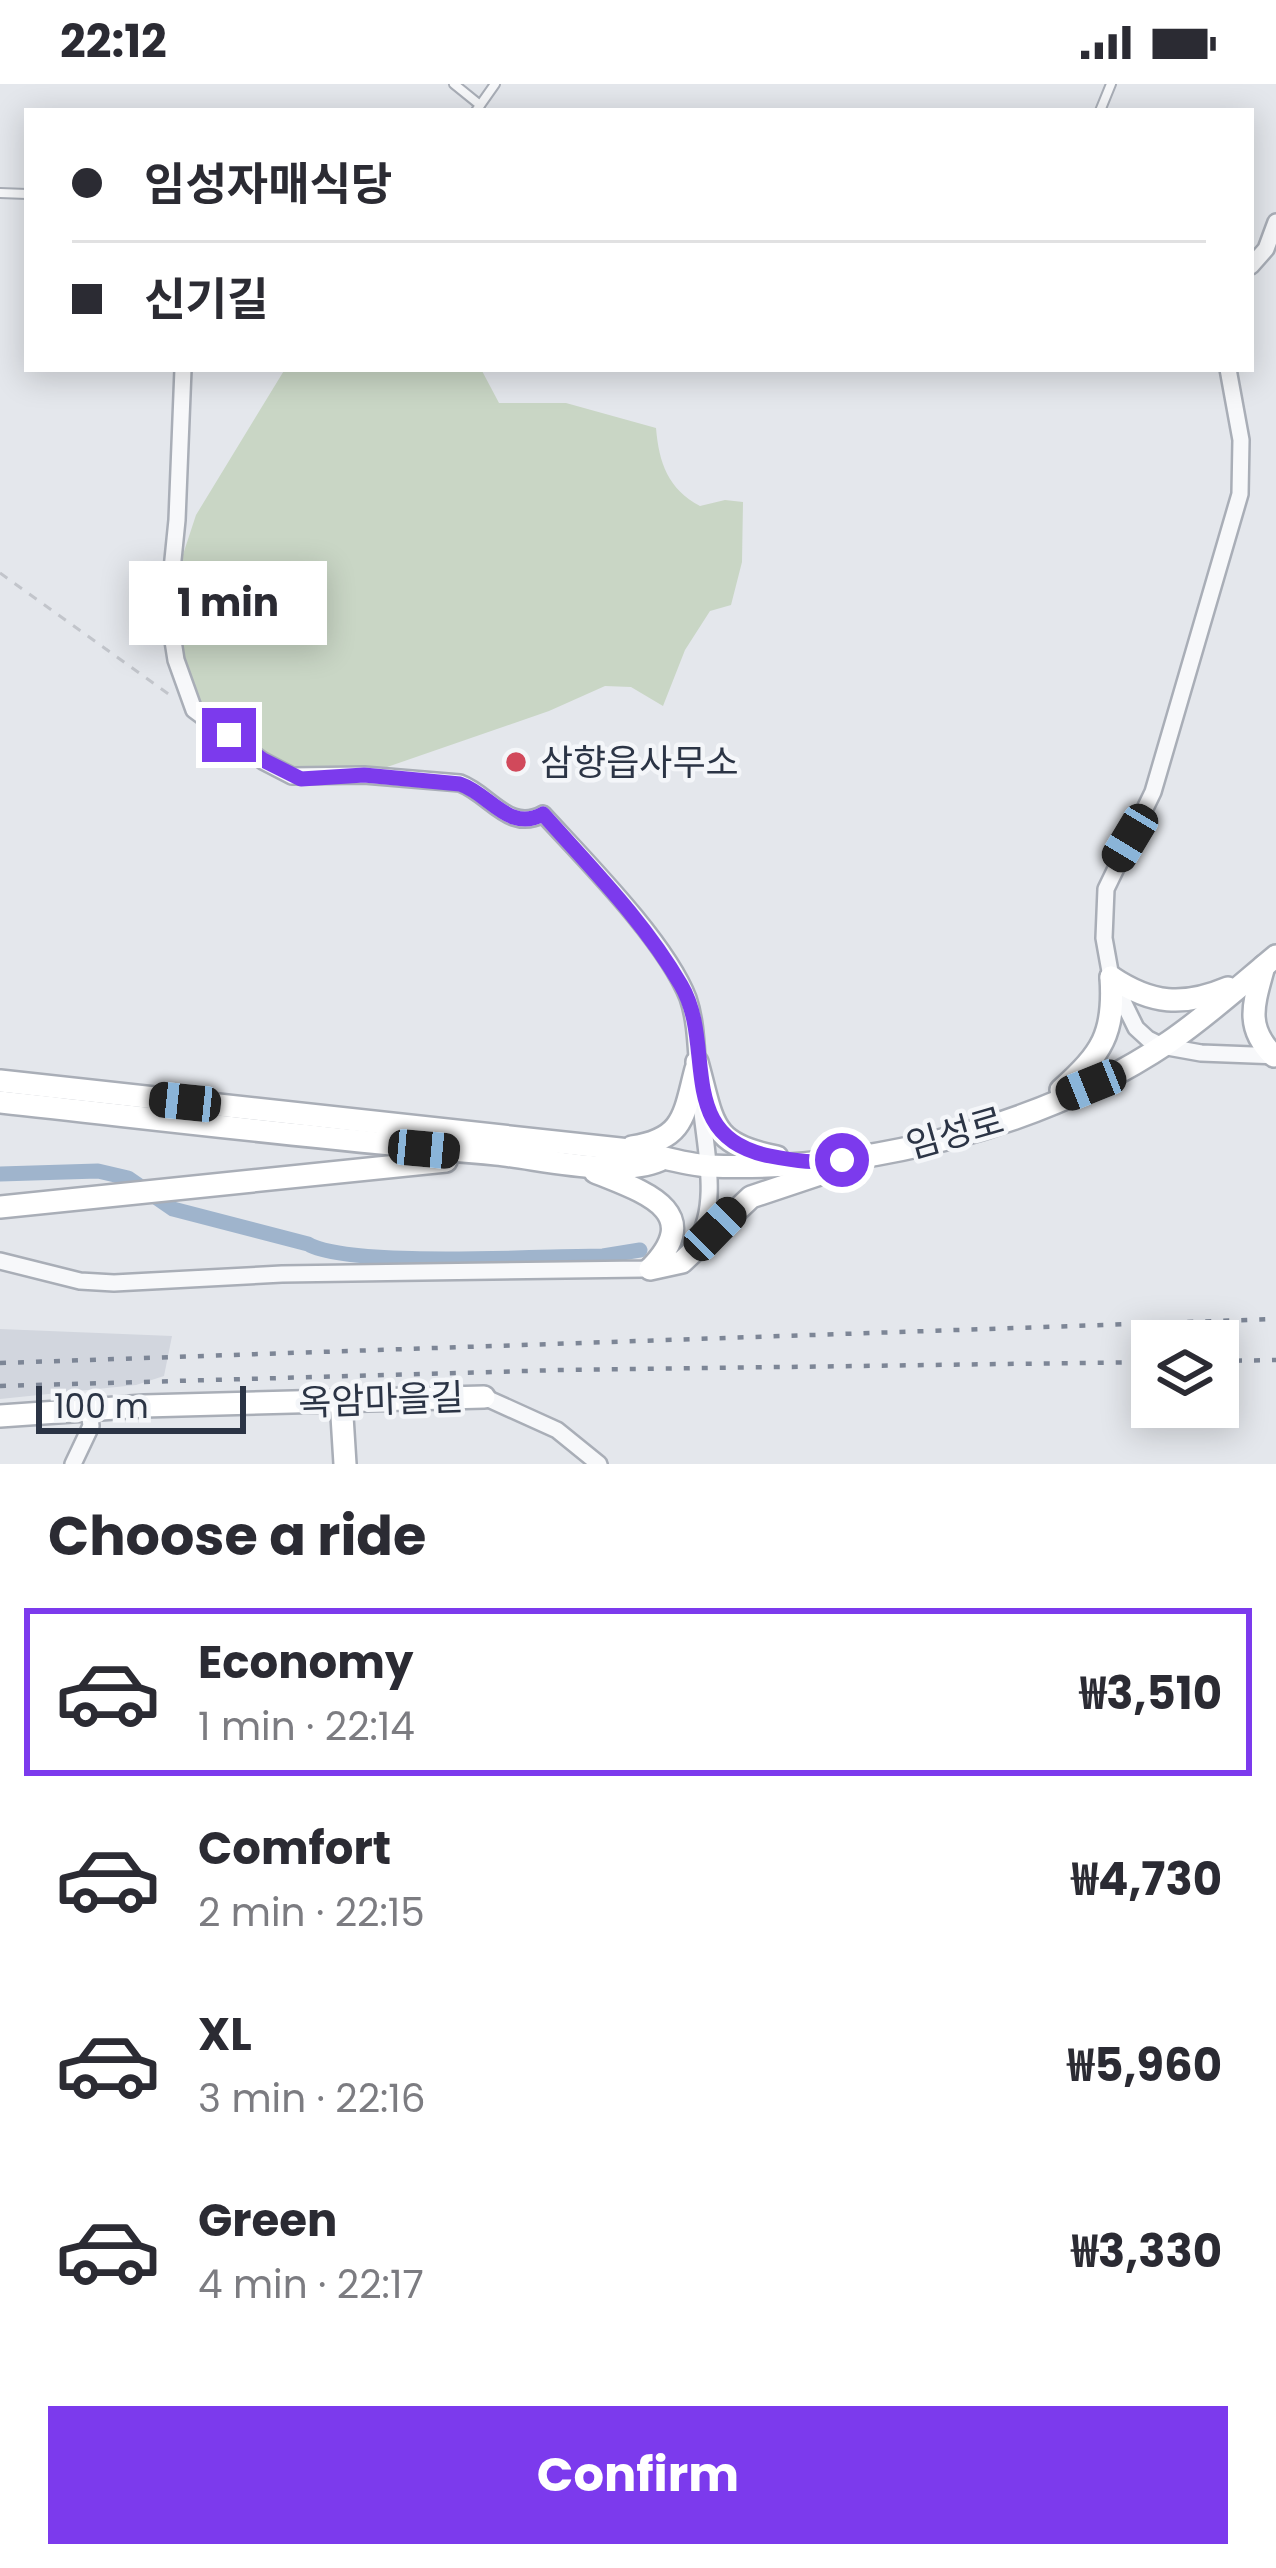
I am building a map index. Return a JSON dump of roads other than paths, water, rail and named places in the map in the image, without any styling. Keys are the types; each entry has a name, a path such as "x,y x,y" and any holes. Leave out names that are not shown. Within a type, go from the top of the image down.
{"main road":[{"path":"1111,977 1148,998 1178,1003 1224,990 1270,961"},
{"path":"1270,961 1252,1021 1262,1044 1275,1056"},
{"name":"임성로","path":"0,1082 642,1151 660,1160 706,1166 813,1165 948,1137 1091,1085 1162,1046 1270,961"},
{"path":"1048,1102 1087,1067 1102,1046 1114,1013 1111,977"},
{"path":"620,1149 662,1141 674,1131 684,1116 697,1062"},
{"path":"697,1062 713,1119 730,1144 813,1165"},
{"name":"임성로","path":"0,1102 348,1143 642,1168 660,1160"},
{"name":"임성로","path":"0,1207 500,1155"},
{"path":"650,1268 682,1262 751,1197 871,1155"},
{"path":"569,1162 647,1193 668,1211 672,1220 669,1244 650,1268"},
{"name":"옥암마을길","path":"0,1416 484,1397"},
{"path":"341,1400 345,1464"}],"street":[{"path":"1254,263 1266,249 1276,222"},
{"path":"0,1261 80,1281 115,1282 282,1274 650,1268 698,1240 707,1208 692,1016 682,986 628,910 543,814 530,821 517,820 460,784 364,775 292,776 194,710 176,660 168,609 183,372"},
{"path":"1229,372 1243,453 1240,494 1153,792 1106,889 1104,938 1111,977 1136,1028 1162,1046 1219,1055 1275,1056"},
{"name":"옥암마을길","path":"484,1397 557,1430 599,1464"},
{"path":"73,1464 91,1426 89,1409"}],"lane":[{"path":"454,84 478,108 495,84"}],"waterway":[{"path":"0,1174 98,1171 128,1178 173,1209 364,1256 495,1259 603,1256 640,1250"}],"railway":[{"path":"0,1363 1276,1319"},
{"path":"1239,1361 1276,1360"},
{"path":"0,1386 561,1370 1131,1362"}],"place":[{"name":"삼향읍사무소","path":"516,762"}]}
